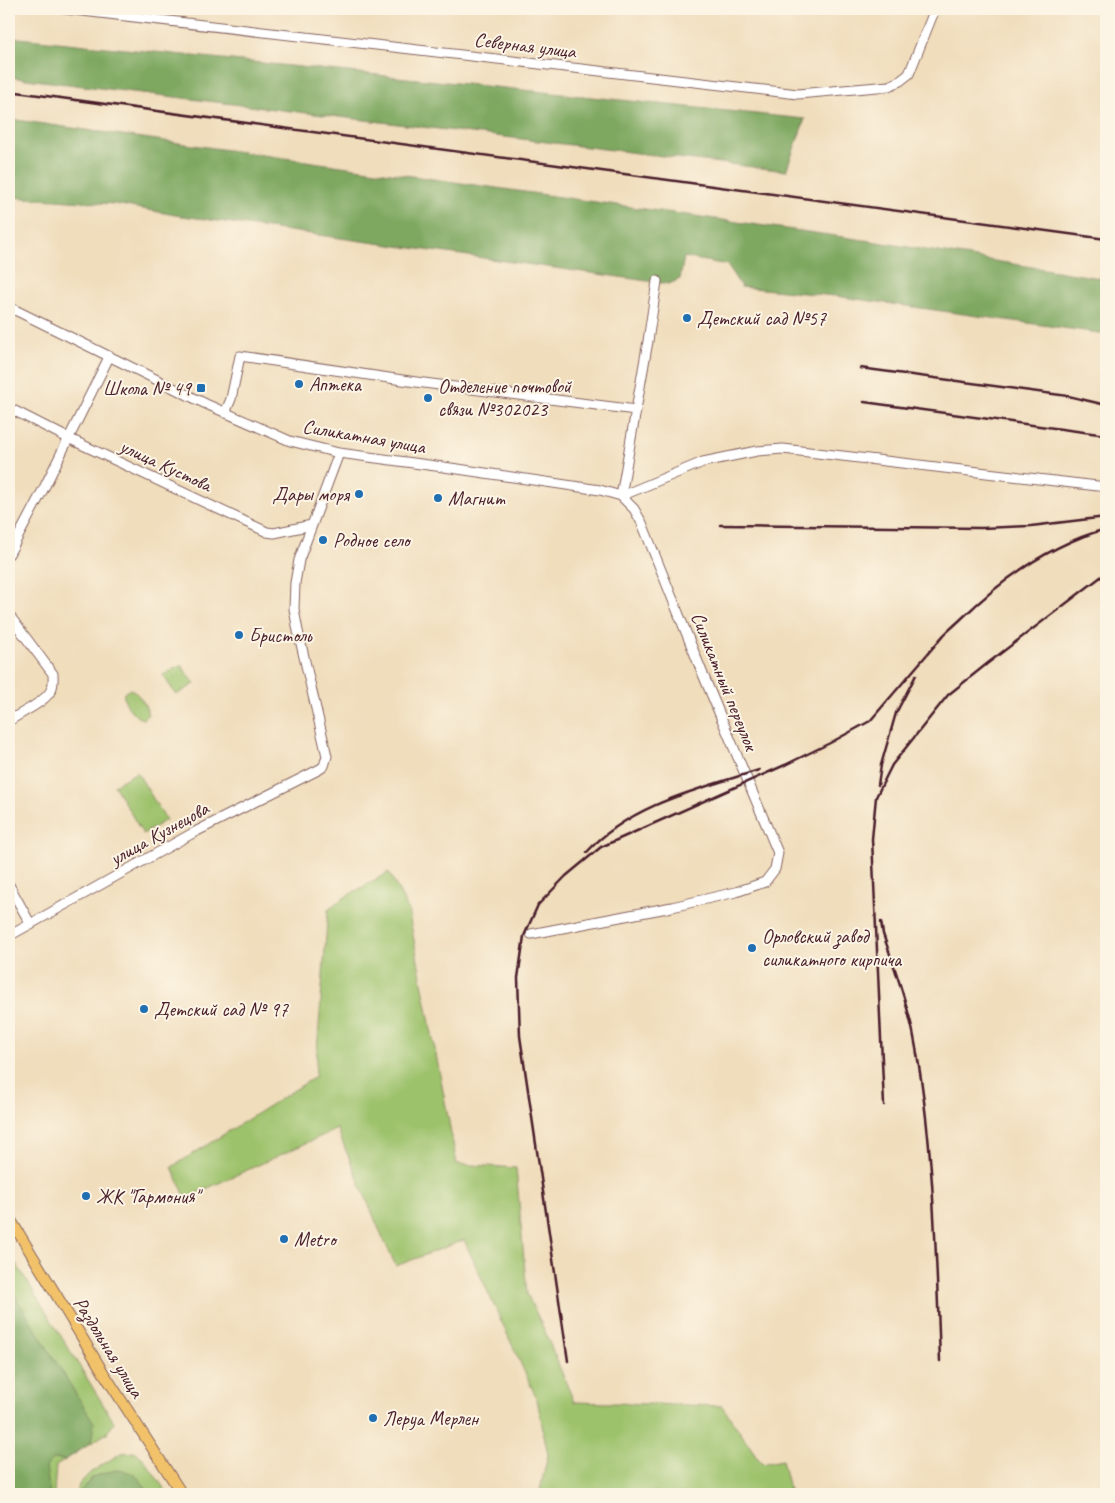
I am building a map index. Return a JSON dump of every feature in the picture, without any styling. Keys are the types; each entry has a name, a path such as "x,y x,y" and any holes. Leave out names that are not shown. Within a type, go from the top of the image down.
{"main road":[{"name":"Раздольная улица","path":"9,1218 93,1357 182,1494"}],"street":[{"name":"Северная улица","path":"65,9 798,94 889,86 900,81 909,74 935,9"},
{"path":"621,496 657,281"},
{"name":"Силикатная улица","path":"9,308 225,413 290,441 339,453 600,490 621,496"},
{"path":"225,413 231,399 240,356 416,382 636,410"},
{"path":"9,554 109,357"},
{"name":"улица Кустова","path":"9,408 267,532 274,533 312,524"},
{"path":"621,496 703,462 757,451 783,450 1106,487"},
{"path":"312,524 339,453"},
{"name":"Силикатный переулок","path":"531,934 672,907 736,892 765,882 776,869 778,852 705,681 642,524 634,509 621,496"},
{"name":"улица Кузнецова","path":"9,936 193,833 320,769 326,762 326,750 294,609 295,583 299,560 312,524"},
{"path":"9,615 53,674 51,690 45,697 9,721"},
{"path":"9,885 30,925"}],"green space":[{"path":"9,37 805,119 786,171 9,77"},
{"path":"9,119 871,241 1106,279 1106,334 835,296 741,287 727,265 684,257 680,279 669,284 175,215 115,204 9,197"},
{"path":"181,665 195,684 176,695 163,675"},
{"path":"130,689 139,696 146,708 148,715 143,719 136,716 125,700 124,693"},
{"path":"137,772 166,820 143,834 114,785"},
{"path":"389,872 408,909 457,1164 516,1168 527,1294 543,1327 574,1402 722,1406 762,1464 782,1460 790,1494 665,1494 652,1491 647,1494 539,1494 548,1455 537,1399 464,1240 396,1266 337,1129 186,1198 172,1167 315,1077 328,910 345,897"},
{"path":"9,1252 114,1422 107,1433 56,1466 54,1494 9,1494"},
{"path":"9,1286 94,1423 91,1443 65,1460 53,1459 46,1467 50,1494 9,1494"},
{"path":"134,1452 142,1457 168,1494 75,1494 80,1483 91,1472 121,1453"},
{"path":"116,1470 128,1472 136,1476 149,1494 78,1494 93,1477"}],"railway":[{"path":"9,91 1106,239"},
{"path":"860,368 1068,396 1106,405"},
{"path":"864,402 1106,435"},
{"path":"720,525 982,528 1031,526 1106,517"},
{"path":"938,642 992,591 1009,578 1046,554 1066,544 1106,529"},
{"path":"884,1105 872,839 876,797 892,765 948,695 1106,573"},
{"path":"568,1361 520,1036 518,978 524,936 538,905 566,876 601,847 785,765 870,721 942,637"},
{"path":"878,785 881,765 896,713 916,675"},
{"path":"587,852 605,835 645,810 667,800 759,770"},
{"path":"881,922 913,1032 926,1113 933,1196 940,1361"}],"place":[{"name":"Детский сад №57","path":"687,318"},
{"name":"Аптека","path":"299,384"},
{"name":"Школа № 49","path":"201,388"},
{"name":"Отделение почтовой связи №302023","path":"428,398"},
{"name":"Дары моря","path":"359,494"},
{"name":"Магнит","path":"438,498"},
{"name":"Родное село","path":"323,540"},
{"name":"Бристоль","path":"239,635"},
{"name":"Орловский завод силикатного кирпича","path":"752,948"},
{"name":"Детский сад № 97","path":"144,1009"},
{"name":"ЖК \"Гармония\"","path":"86,1196"},
{"name":"Metro","path":"284,1239"},
{"name":"Леруа Мерлен","path":"373,1418"}]}
